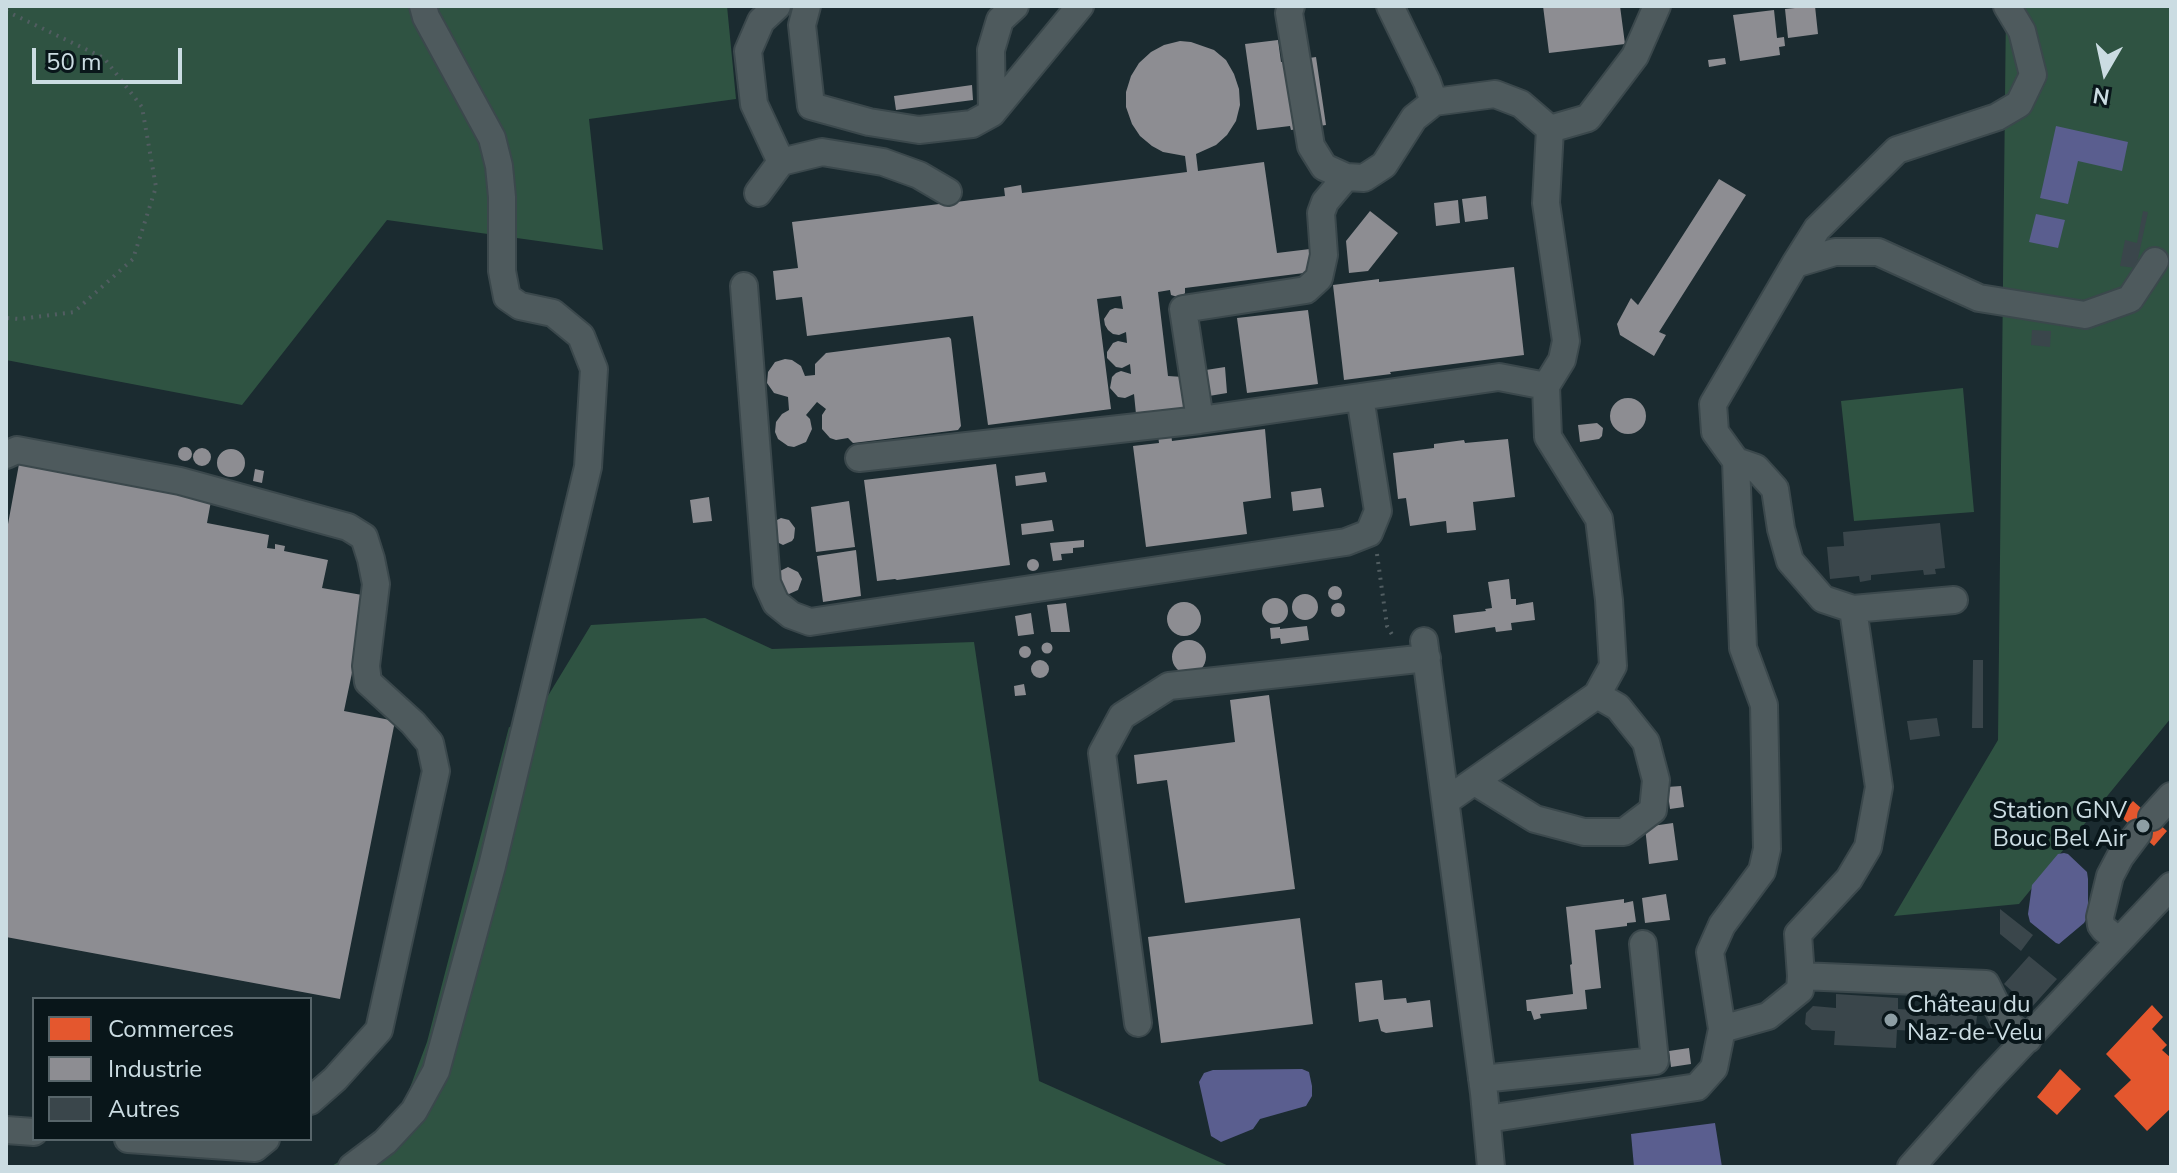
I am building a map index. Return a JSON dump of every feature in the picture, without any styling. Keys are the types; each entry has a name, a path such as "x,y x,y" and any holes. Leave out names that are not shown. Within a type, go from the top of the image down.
{"street":[{"path":"352,1167 385,1142 414,1111 436,1071 496,851 588,467 594,369 581,336 553,313 520,306 507,297 502,271 501,182 492,138 426,17 423,6"},
{"path":"777,6 761,21 748,51 754,104 781,162"},
{"path":"807,6 802,25 811,106 869,122 919,130 972,124 992,113 1080,6"},
{"path":"992,113 991,50 1000,20 1015,6"},
{"path":"1291,6 1289,13 1311,146 1324,167 1346,177 1364,178 1384,165 1414,118 1434,102 1495,94 1521,104 1550,129"},
{"path":"1390,6 1434,102"},
{"path":"1550,129 1588,118 1635,56 1657,6"},
{"path":"1487,1119 1697,1087 1714,1068 1722,1029 1710,952 1722,925 1762,871 1767,849 1764,705 1743,648 1736,461 1715,432 1713,404 1817,229 1897,150 1997,117 2019,104 2033,75 2022,31 2007,6"},
{"path":"1446,801 1597,695 1613,666 1599,519 1548,437 1546,386 1562,360 1566,341 1546,203 1550,129"},
{"path":"758,193 781,162 822,152 883,162 919,175 948,192"},
{"path":"1200,420 1183,309 1306,290 1319,278 1324,255 1321,213 1325,202 1346,177"},
{"path":"1795,264 1835,252 1878,252 1979,298 2085,315 2130,299 2155,261"},
{"path":"744,286 767,583 776,603 791,615 810,622 1346,542 1369,533 1378,511 1360,397"},
{"path":"859,458 1200,420 1499,377 1546,386"},
{"path":"6,455 17,450 180,481 348,527 364,537 376,584 366,666 368,682 430,743 436,771 379,1030 335,1079 312,1099"},
{"path":"1736,461 1756,468 1775,489 1790,561 1823,599 1853,609 1954,600"},
{"path":"1722,1029 1768,1016 1800,990 1798,934 1849,879 1868,847 1879,787 1853,609"},
{"path":"1138,1023 1102,753 1122,716 1169,686 1426,650 1491,1167"},
{"path":"1475,782 1535,819 1584,832 1624,832 1653,810 1656,780 1646,742 1618,707 1597,695"},
{"path":"2119,941 2104,929 2100,917 2110,876 2127,845 2171,796"},
{"path":"1911,1167 2171,886"},
{"path":"1482,1079 1655,1061 1643,944"},
{"path":"1801,976 1986,984 2004,1021 2028,1039"},
{"path":"6,1130 32,1132"},
{"path":"156,1141 255,1148 264,1141"}],"path":[{"path":"6,11 104,58 142,107 156,187 133,259 74,312 6,318"},
{"path":"1369,533 1375,542 1387,626 1399,646 1426,650"}],"green space":[{"path":"6,6 727,6 736,99 589,119 603,250 387,220 242,405 6,360"},
{"path":"2006,6 2171,6 2171,718 2019,904 1894,916 1998,740"},
{"path":"1963,388 1974,512 1854,521 1841,401"},
{"path":"705,618 772,649 974,642 1039,1081 1231,1167 330,1167 380,1131 405,1101 427,1042 509,727 526,732 591,625"}],"water":[{"path":"2056,126 2128,142 2122,171 2078,161 2068,204 2040,198"},
{"path":"2036,214 2065,220 2058,248 2029,242"},
{"path":"2064,853 2087,872 2088,916 2059,944 2030,922 2028,914 2032,885 2058,854"},
{"path":"1302,1069 1309,1072 1312,1086 1312,1096 1306,1106 1260,1119 1253,1129 1221,1142 1211,1136 1199,1082 1204,1073 1213,1070"},
{"path":"1715,1123 1722,1167 1634,1167 1631,1134"}],"building: Commerces":[{"path":"2133,801 2167,831 2154,846 2120,816"},
{"path":"2152,1005 2163,1017 2152,1029 2167,1045 2162,1050 2171,1058 2171,1108 2147,1131 2114,1096 2131,1080 2106,1054"},
{"path":"2060,1069 2081,1089 2057,1115 2037,1097"}],"building: Industrie":[{"path":"1543,6 1620,6 1625,44 1549,53"},
{"path":"1815,6 1818,34 1788,38 1785,9"},
{"path":"1774,10 1777,38 1784,37 1785,46 1779,47 1780,55 1740,61 1733,15"},
{"path":"1278,40 1281,62 1316,57 1326,125 1291,130 1290,126 1257,130 1245,44"},
{"path":"1180,41 1214,50 1226,60 1239,89 1240,105 1236,121 1216,145 1196,154 1198,171 1264,162 1277,253 1310,249 1312,272 1185,288 1181,298 1171,295 1170,290 1158,292 1168,376 1183,377 1187,408 1168,410 1172,441 1265,429 1271,498 1243,502 1247,534 1146,547 1133,446 1159,443 1155,411 1136,414 1134,394 1118,397 1110,388 1116,373 1131,374 1130,364 1116,367 1107,358 1113,343 1127,343 1126,332 1113,334 1104,319 1110,310 1123,309 1121,296 1097,299 1111,409 988,425 973,316 807,336 802,297 776,300 773,271 798,268 792,222 1005,196 1004,188 1021,185 1022,193 1187,172 1185,156 1163,152 1140,136 1126,107 1126,92 1139,63 1164,45"},
{"path":"1725,58 1726,64 1709,67 1708,60"},
{"path":"972,85 973,100 896,110 894,96"},
{"path":"1719,179 1746,195 1659,332 1666,335 1654,356 1620,335 1617,324 1631,298 1638,305"},
{"path":"1486,196 1488,219 1465,222 1462,199"},
{"path":"1458,200 1460,223 1436,226 1434,203"},
{"path":"1370,211 1398,233 1368,271 1349,273 1346,241"},
{"path":"1514,267 1524,355 1344,380 1333,285"},
{"path":"1308,310 1318,384 1247,393 1237,318"},
{"path":"949,337 961,426 958,430 853,443 848,438 836,440 822,429 822,415 826,409 817,402 806,415 812,429 806,442 794,447 778,439 776,422 789,410 788,397 774,393 767,383 768,372 775,362 792,360 801,366 805,376 815,375 815,364 826,353"},
{"path":"1225,367 1227,393 1209,396 1206,370"},
{"path":"1628,398 1641,403 1646,416 1641,429 1628,434 1615,429 1610,416 1615,403"},
{"path":"1597,423 1603,428 1602,436 1580,442 1578,425"},
{"path":"1508,439 1515,497 1473,502 1476,530 1447,533 1446,521 1410,526 1406,498 1398,499 1393,453 1434,448 1434,444 1464,440 1465,443"},
{"path":"185,447 192,454 185,461 178,454"},
{"path":"198,448 206,448 211,457 209,464 198,466 193,461 193,453"},
{"path":"231,449 241,453 245,463 241,473 231,477 221,473 217,463 221,453"},
{"path":"19,464 211,501 207,523 269,535 267,548 275,549 275,544 285,546 284,551 328,560 322,588 368,596 344,711 395,721 340,999 6,937 6,535"},
{"path":"996,464 1010,565 877,581 864,480"},
{"path":"255,469 264,471 262,483 253,481"},
{"path":"1045,472 1047,482 1016,486 1015,476"},
{"path":"1321,488 1324,507 1293,511 1291,492"},
{"path":"709,497 712,521 693,523 690,500"},
{"path":"849,501 855,547 816,552 811,507"},
{"path":"781,518 789,520 795,528 792,541 783,545 773,540 775,521"},
{"path":"1052,520 1054,531 1022,535 1021,524"},
{"path":"1084,540 1084,547 1073,548 1073,553 1061,554 1062,560 1053,561 1050,543"},
{"path":"856,550 861,596 823,602 817,556"},
{"path":"1033,559 1039,565 1033,571 1027,565"},
{"path":"788,567 798,572 802,579 798,590 789,594 778,589 778,572"},
{"path":"1509,579 1511,599 1516,599 1516,605 1533,602 1535,620 1511,623 1512,630 1496,632 1495,627 1455,633 1453,615 1492,608 1488,582"},
{"path":"1335,586 1342,593 1335,600 1328,593"},
{"path":"1305,594 1314,598 1318,607 1314,616 1305,620 1296,616 1292,607 1296,598"},
{"path":"1275,598 1284,602 1288,611 1284,620 1275,624 1266,620 1262,611 1266,602"},
{"path":"1184,602 1196,607 1201,619 1196,631 1184,636 1172,631 1167,619 1172,607"},
{"path":"1066,603 1070,632 1051,632 1047,605"},
{"path":"1338,603 1345,610 1338,617 1331,610"},
{"path":"1031,613 1034,634 1018,636 1015,616"},
{"path":"1307,626 1309,640 1281,644 1280,638 1271,639 1270,628"},
{"path":"1189,640 1201,645 1206,657 1201,669 1189,674 1177,669 1172,657 1177,645"},
{"path":"1047,642 1053,648 1047,654 1041,648"},
{"path":"1025,646 1031,652 1025,658 1019,652"},
{"path":"1040,660 1049,669 1040,678 1031,669"},
{"path":"1024,684 1026,695 1015,696 1014,686"},
{"path":"1269,695 1295,889 1185,903 1167,780 1137,784 1134,755 1235,742 1230,700"},
{"path":"1681,786 1684,807 1670,809 1667,787"},
{"path":"1673,823 1678,860 1649,864 1645,827"},
{"path":"1666,894 1670,920 1645,923 1642,898"},
{"path":"1624,899 1624,903 1633,901 1636,922 1595,930 1601,988 1585,990 1587,1009 1540,1014 1541,1018 1534,1020 1531,1011 1527,1011 1526,1000 1573,994 1566,907"},
{"path":"1300,918 1313,1024 1161,1043 1148,937"},
{"path":"1382,980 1384,1000 1406,998 1407,1003 1430,1000 1433,1027 1386,1033 1381,1031 1378,1019 1359,1022 1355,983"},
{"path":"1689,1048 1691,1064 1671,1067 1669,1051"}],"building: Autres":[{"path":"2143,211 2148,212 2136,268 2120,266 2125,240 2137,243"},
{"path":"2032,330 2051,331 2050,347 2031,345"},
{"path":"1940,523 1945,568 1935,569 1936,574 1924,575 1923,570 1871,575 1871,580 1860,582 1859,576 1830,579 1827,547 1844,546 1843,532"},
{"path":"1973,660 1983,660 1983,728 1972,728"},
{"path":"1937,718 1940,736 1910,740 1907,721"},
{"path":"2000,909 2033,935 2021,951 2000,934"},
{"path":"2029,956 2057,979 2031,1008 2004,984"},
{"name":"Château du Naz-de-Velu","path":"1836,994 1898,998 1898,1009 1930,1011 1931,1008 1977,1016 1975,1034 1897,1030 1896,1048 1834,1045 1835,1031 1812,1030 1805,1024 1806,1013 1813,1006 1836,1008"}],"place":[{"name":"Station GNV Bouc Bel Air","path":"2143,826"},
{"name":"Château du Naz-de-Velu","path":"1891,1020"}]}
